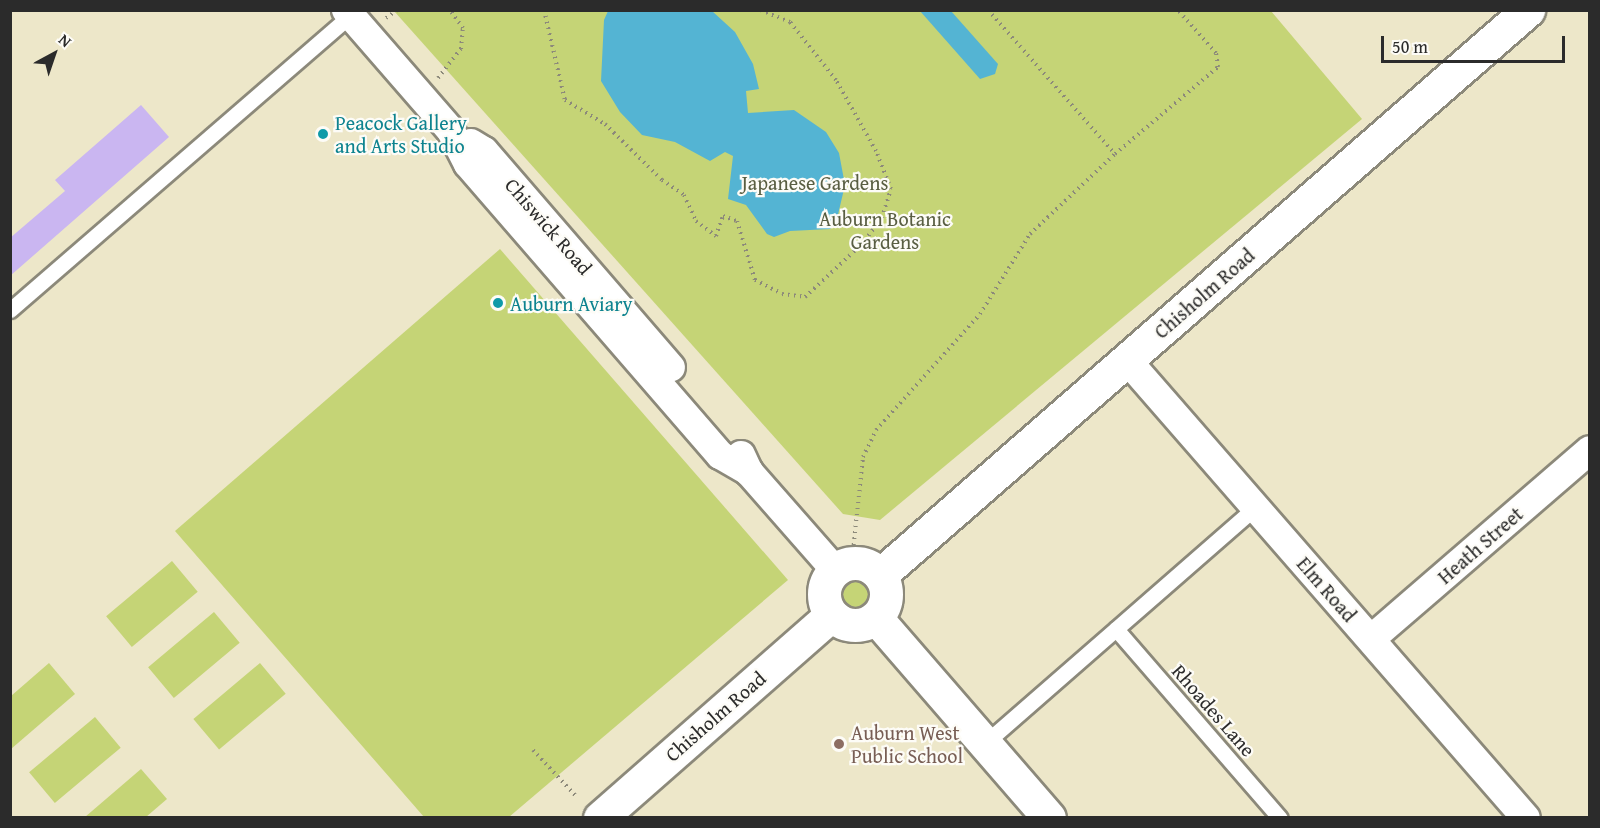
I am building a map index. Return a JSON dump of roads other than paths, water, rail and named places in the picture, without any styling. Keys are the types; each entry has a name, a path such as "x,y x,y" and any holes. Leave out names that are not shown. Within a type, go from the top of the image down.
{"main road":[{"name":"Chisholm Road","path":"857,569 1127,360 1528,10"},
{"path":"857,569 886,602 876,618 858,626 848,625 831,615 824,597 857,569"},
{"name":"Chisholm Road","path":"600,818 831,615"},
{"path":"876,618 1049,818"}],"street":[{"name":"Chiswick Road","path":"348,13 451,131 484,151 735,442 749,472 857,569"},
{"name":"Elm Road","path":"1127,360 1527,818"},
{"name":"Heath Street","path":"1371,639 1590,450"}],"lane":[{"path":"10,310 348,13"},
{"path":"984,744 1256,507"},
{"name":"Rhoades Lane","path":"1116,629 1280,818"}],"water":[{"path":"608,11 712,11 735,32 753,64 759,89 746,91 748,113 794,110 826,132 839,153 845,185 836,223 830,229 790,231 774,237 767,234 746,205 728,199 733,156 725,152 710,161 675,142 642,135 620,112 601,81 604,20"},
{"path":"920,11 951,11 998,64 995,74 980,79"}],"place":[{"name":"Peacock Gallery and Arts Studio","path":"323,134"},
{"name":"Auburn Aviary","path":"498,303"},
{"name":"Auburn West Public School","path":"839,744"}],"park label":[{"name":"Japanese Gardens","path":"815,182"},
{"name":"Auburn Botanic Gardens","path":"885,230"}]}
